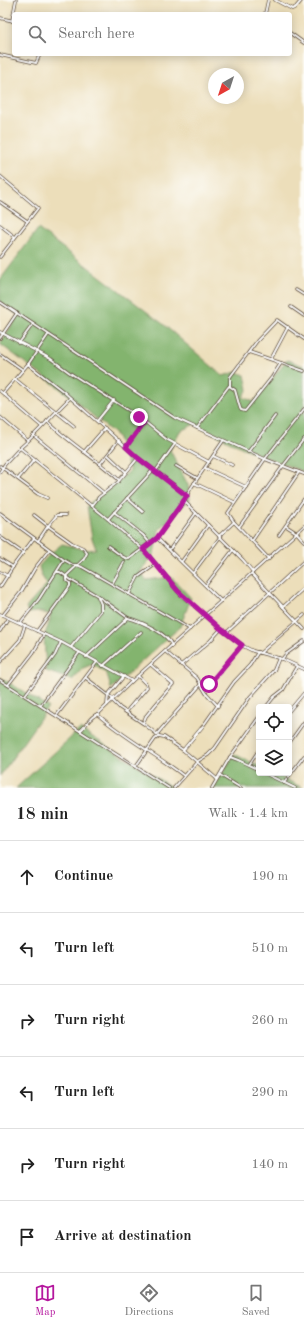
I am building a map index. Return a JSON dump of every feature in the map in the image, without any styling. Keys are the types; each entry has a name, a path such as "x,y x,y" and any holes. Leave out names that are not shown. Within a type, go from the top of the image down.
{"street":[{"path":"14,12 16,0"},
{"path":"265,12 268,0"},
{"path":"275,0 294,9 302,0"},
{"path":"0,18 12,21"},
{"path":"292,34 304,43"},
{"path":"0,55 36,63 39,56"},
{"path":"0,176 37,207 0,257"},
{"path":"0,202 27,221"},
{"path":"0,226 15,237"},
{"path":"296,290 304,295"},
{"path":"0,302 176,418 265,460 304,474"},
{"path":"291,307 304,316"},
{"path":"0,338 1,333 17,313"},
{"path":"197,428 230,386 230,377 249,352 277,320 304,338"},
{"path":"19,343 33,324"},
{"path":"271,359 288,328"},
{"path":"1,333 51,359 70,373 114,400 175,444 209,462"},
{"path":"3,393 28,364 48,335"},
{"path":"249,352 304,371"},
{"path":"0,354 23,370"},
{"path":"230,386 236,392 241,410 245,411 281,363"},
{"path":"28,364 64,392 138,458 187,496"},
{"path":"15,379 74,426"},
{"path":"0,391 41,426"},
{"path":"0,472 1,467 70,398"},
{"path":"97,421 114,400"},
{"path":"269,559 234,522 228,512 304,409"},
{"path":"248,452 275,416"},
{"path":"0,417 27,440"},
{"path":"47,421 58,432 119,480"},
{"path":"126,447 144,422"},
{"path":"84,452 104,428"},
{"path":"33,435 104,493"},
{"path":"239,527 304,439"},
{"path":"100,464 119,440"},
{"path":"108,546 128,559 132,558 157,538 170,517 184,501 194,482 223,441"},
{"path":"107,519 154,471 175,444"},
{"path":"20,448 143,549 178,591 226,633 242,645 280,658 304,669"},
{"path":"108,454 126,472"},
{"path":"213,456 232,465"},
{"path":"92,506 119,480 138,458"},
{"path":"18,479 34,460"},
{"path":"176,466 198,478"},
{"path":"1,467 38,494 48,498"},
{"path":"205,468 246,487"},
{"path":"252,541 299,472"},
{"path":"194,482 234,502"},
{"path":"127,498 143,512"},
{"path":"279,535 304,499"},
{"path":"184,501 220,536 304,629"},
{"path":"114,512 143,535 150,544"},
{"path":"0,513 73,566 77,565 112,584 190,630"},
{"path":"169,550 196,513"},
{"path":"34,515 48,526 83,548 87,553 84,559 66,576"},
{"path":"38,541 57,515 66,516"},
{"path":"193,573 220,536 234,522"},
{"path":"182,561 208,525"},
{"path":"286,526 297,533 304,541"},
{"path":"80,731 91,717 98,714 132,681 166,652 304,526"},
{"path":"300,530 304,532"},
{"path":"0,537 23,553"},
{"path":"0,587 34,538"},
{"path":"157,538 221,601"},
{"path":"49,550 35,568 21,592 1,615 37,630 71,647 132,681"},
{"path":"206,586 233,550"},
{"path":"0,559 13,567"},
{"path":"20,623 64,560"},
{"path":"226,633 304,561"},
{"path":"112,584 124,562"},
{"path":"129,594 138,577 156,564"},
{"path":"0,572 8,576"},
{"path":"56,572 60,572 98,596 128,618 142,623 163,635 170,640 172,646"},
{"path":"37,630 70,586 70,583 66,580 66,576"},
{"path":"283,607 304,588"},
{"path":"71,647 101,611 101,604 98,596"},
{"path":"183,750 218,706 234,682 250,665 259,652 304,614"},
{"path":"0,630 8,618"},
{"path":"86,656 128,618"},
{"path":"0,662 20,640 25,625"},
{"path":"184,627 186,633"},
{"path":"181,665 210,641 221,629"},
{"path":"103,666 141,632"},
{"path":"8,685 33,653 44,634"},
{"path":"174,788 198,761 208,755 215,748 250,697 274,670 280,658 304,640"},
{"path":"24,695 55,655 61,642"},
{"path":"204,687 212,680 242,645"},
{"path":"166,652 197,678 204,687 206,693 218,706"},
{"path":"41,705 80,653"},
{"path":"57,715 97,662"},
{"path":"143,723 146,716 172,684 151,665"},
{"path":"268,704 283,690 297,666"},
{"path":"107,705 108,695 124,676"},
{"path":"126,712 147,687 138,676"},
{"path":"85,678 108,695 126,712 198,761 217,779"},
{"path":"0,680 57,715 169,788"},
{"path":"136,766 158,735 201,683"},
{"path":"292,707 304,693"},
{"path":"98,714 119,731 164,761 184,777"},
{"path":"212,788 230,757 256,721"},
{"path":"291,740 304,722"},
{"path":"249,765 256,754"},
{"path":"284,782 304,756"},
{"path":"230,757 256,768"},
{"path":"220,775 241,788"},
{"path":"272,776 295,788"}],"green space":[{"path":"38,229 163,324 223,376 236,372 245,375 248,389 243,397 254,402 287,360 304,366 304,472 243,448 195,424 180,431 170,450 188,485 190,499 159,530 154,554 140,572 146,580 171,577 191,598 180,627 111,689 107,674 93,664 83,668 72,680 46,671 44,637 50,620 50,614 38,612 29,613 26,608 47,584 41,575 39,566 51,553 62,544 86,550 96,549 92,538 87,506 130,471 117,436 67,394 0,344 18,315 0,302 0,280"},
{"path":"0,677 48,707 0,776"},
{"path":"80,729 173,788 16,788"},
{"path":"234,754 256,765 256,776 279,776 303,788 213,788"}],"route":[{"path":"139,417 144,422 126,447 187,496 170,517 157,538 143,549 182,595 242,645 209,684"}]}
